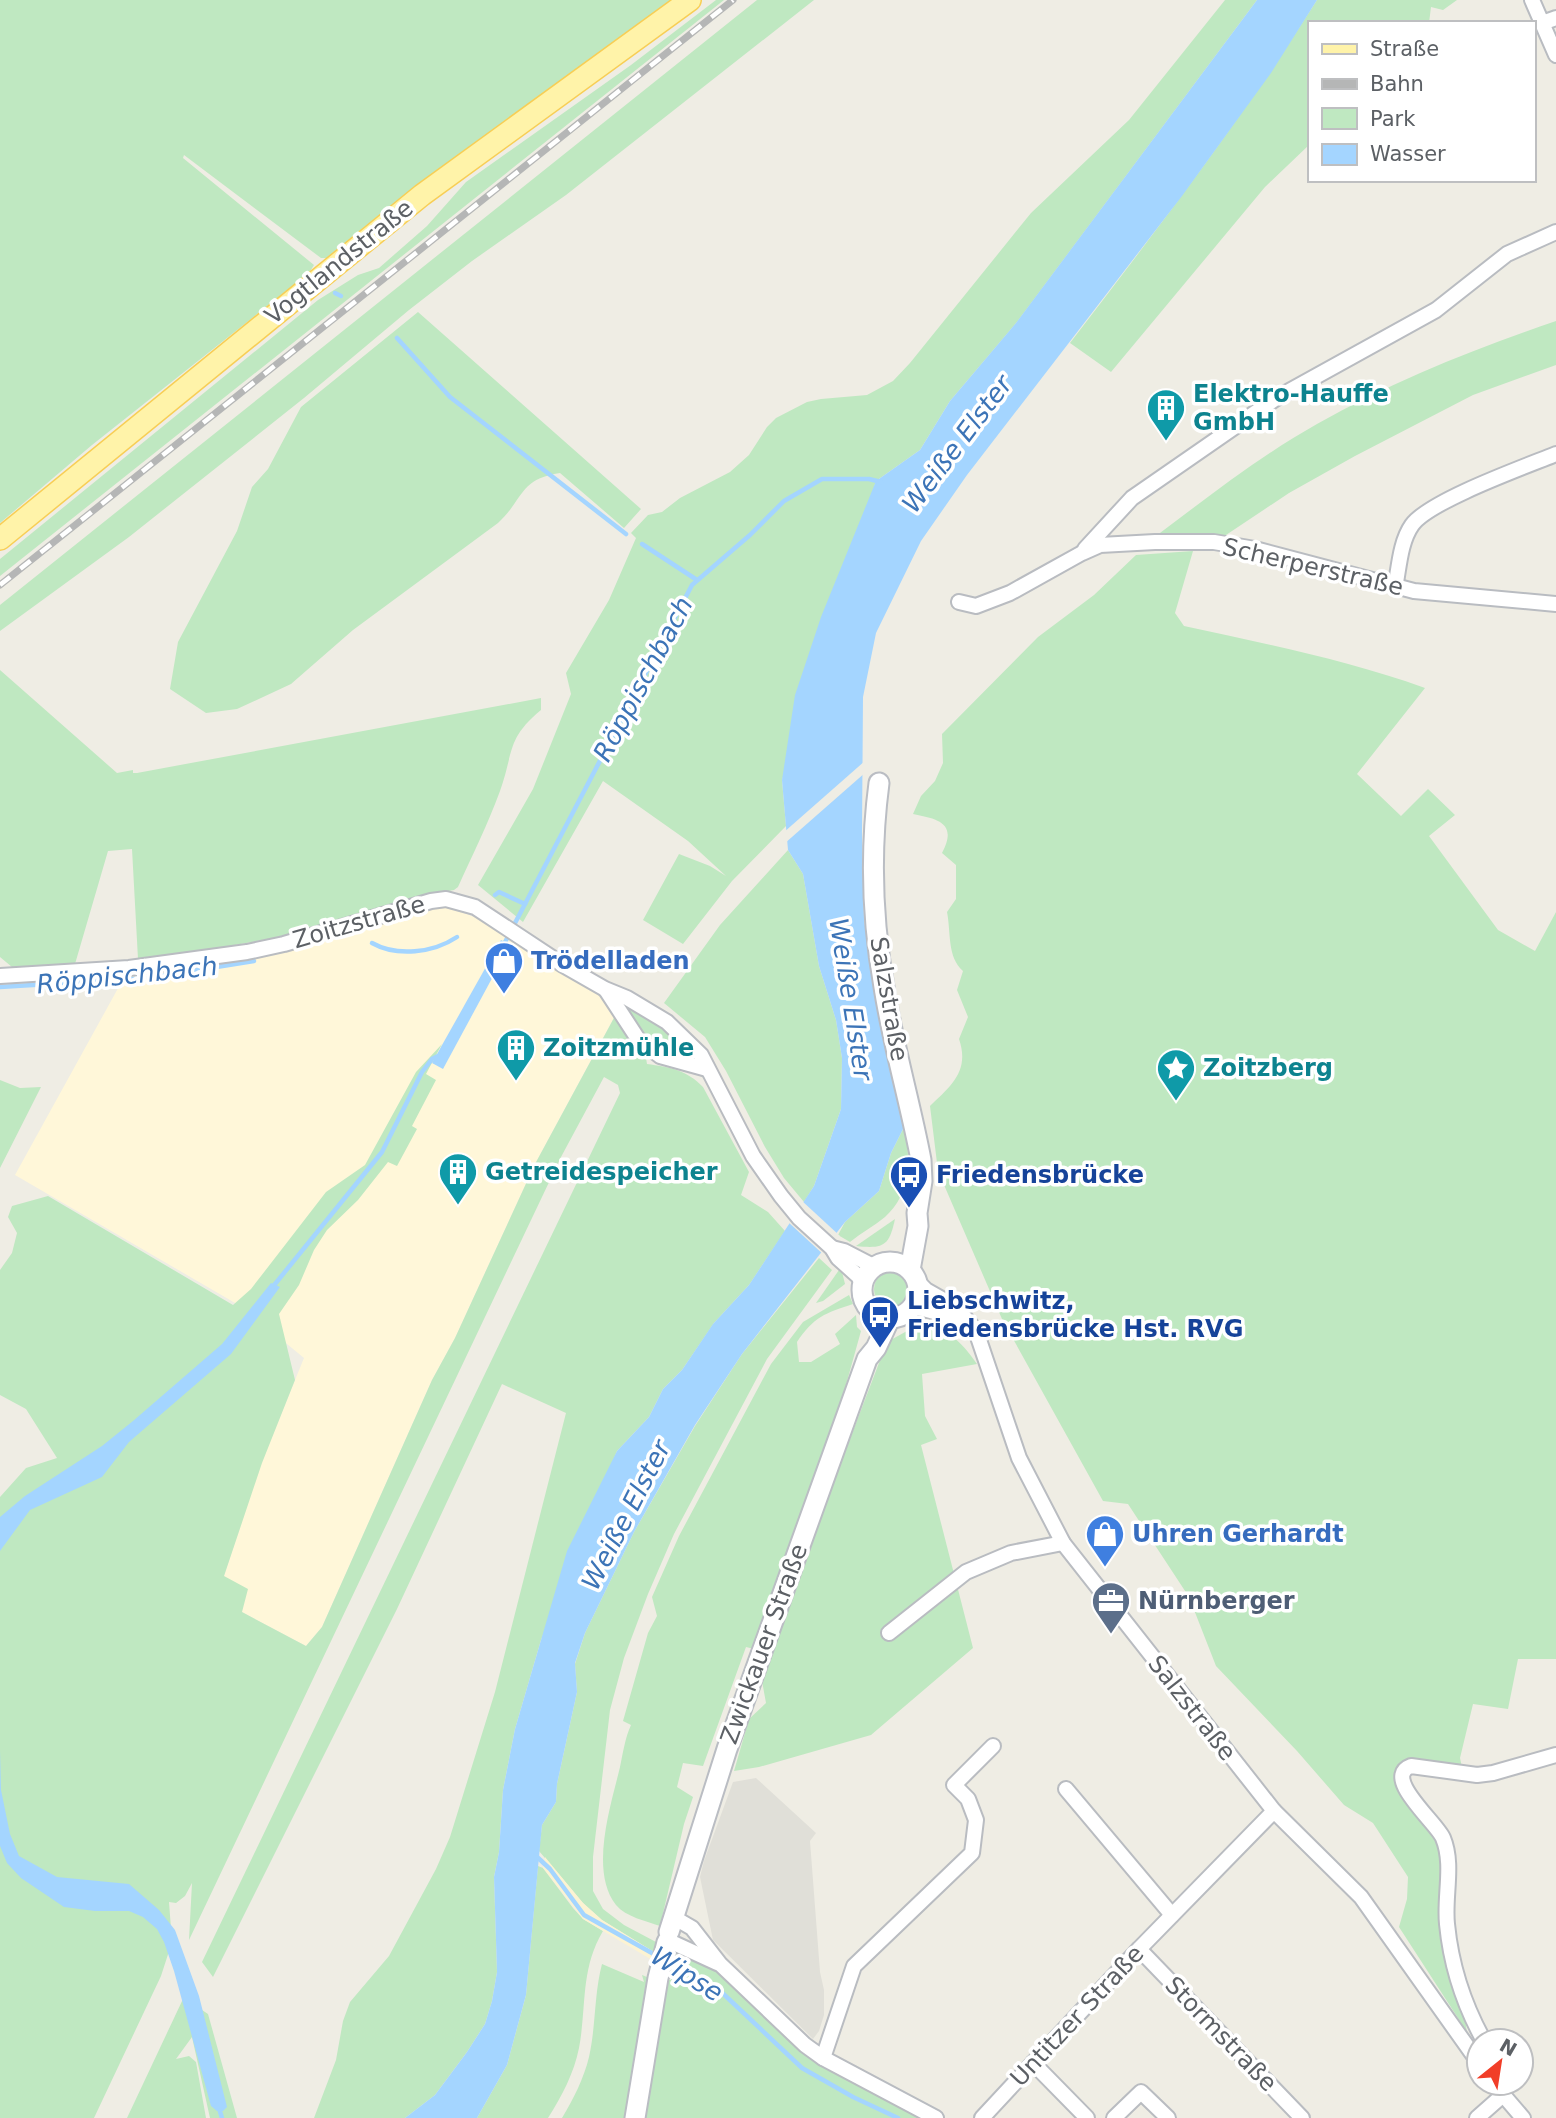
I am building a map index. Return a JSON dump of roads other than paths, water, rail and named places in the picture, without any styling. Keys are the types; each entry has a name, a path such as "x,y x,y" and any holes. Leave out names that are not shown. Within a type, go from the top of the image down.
{"main road":[{"name":"Vogtlandstraße","path":"0,539 422,195 690,0"},
{"name":"Salzstraße","path":"879,783 874,820 873,860 876,923 884,988 921,1160 922,1181 917,1213 908,1224 897,1256 899,1270"},
{"path":"863,1284 866,1276 899,1270 918,1295 912,1308 900,1316 890,1318 871,1310"},
{"name":"Zwickauer Straße","path":"863,1284 864,1298 871,1310 866,1345 867,1359"},
{"name":"Zwickauer Straße","path":"635,2118 658,1975 727,1749 867,1359 876,1348 890,1318"}],"street":[{"path":"1532,0 1549,20 1556,55"},
{"path":"1082,553 1132,498 1275,399 1436,310 1507,254 1556,232"},
{"path":"1395,587 1403,547 1410,527 1420,515 1446,501 1556,454"},
{"name":"Scherperstraße","path":"959,602 976,606 1010,593 1100,545 1214,542 1255,549 1395,587 1556,604"},
{"name":"Zoitzstraße","path":"0,976 56,974 173,963 284,944 431,901 446,899 475,907 562,965 667,1022 701,1055 752,1156 799,1218 832,1248 838,1258 899,1270"},
{"name":"Zoitzstraße","path":"605,989 638,1040 660,1056 707,1069"},
{"name":"Zoitzstraße","path":"850,1261 863,1284"},
{"name":"Salzstraße","path":"899,1270 956,1307 976,1331 1019,1458 1063,1543 1274,1811 1361,1898 1465,2043"},
{"path":"912,1308 951,1318 962,1317"},
{"path":"889,1633 966,1572 1011,1553 1063,1543"},
{"path":"823,2059 854,1966 972,1853 976,1820 968,1799 954,1784 993,1746"},
{"path":"1477,2027 1464,2000 1447,1925 1447,1849 1439,1830 1405,1788 1402,1774 1411,1766 1477,1775 1556,1755"},
{"path":"1066,1790 1172,1915"},
{"name":"Untitzer Straße","path":"982,2118 1139,1949 1274,1811"},
{"path":"669,1933 692,1928 720,1964 805,2045 823,2059 936,2118"},
{"path":"669,1933 720,1964"},
{"name":"Stormstraße","path":"1139,1949 1302,2118"},
{"path":"1033,2063 1087,2118"},
{"path":"1114,2118 1141,2092 1168,2118"},
{"path":"1477,2118 1501,2097"},
{"path":"1505,2097 1523,2118"}],"water":[{"name":"Weiße Elster","path":"1257,0 1317,0 1271,73 1182,196 967,475 921,541 876,633 863,697 864,919 870,962 905,1125 891,1153 879,1191 845,1222 742,1354 695,1425 634,1532 585,1633 575,1663 577,1692 557,1784 556,1802 542,1825 526,1995 507,2065 477,2118 405,2118 435,2095 467,2052 485,2024 492,2001 497,1972 494,1877 499,1852 503,1790 515,1729 567,1551 617,1451 649,1417 663,1389 682,1370 713,1324 749,1285 814,1186 841,1109 842,1058 836,1020 819,966 803,874 788,850 782,780 795,695 821,617 876,481 920,450 950,401 1016,323"},
{"path":"501,940 510,945 443,1069 432,1063"},
{"path":"271,1283 280,1287 231,1354 129,1442 102,1477 30,1510 0,1551 0,1517 25,1496 102,1446 133,1421 222,1344"},
{"path":"0,1750 1,1790 10,1834 19,1856 57,1877 129,1884 159,1910 175,1930 199,1996 227,2107 223,2111 217,2111 211,2106 174,1971 157,1929 143,1917 129,1911 64,1907 21,1878 7,1863 0,1846"}],"waterway":[{"path":"335,293 341,296"},
{"path":"397,338 450,397 626,534"},
{"name":"Röppischbach","path":"495,895 499,892 525,904 692,585 750,535 784,501 822,479 869,479 881,482"},
{"path":"642,544 697,580"},
{"path":"503,946 525,904"},
{"name":"Röppischbach","path":"372,943 392,950 415,951 437,947 457,937"},
{"name":"Röppischbach","path":"0,987 148,978 254,961"},
{"path":"271,1289 382,1152 422,1072 432,1059 438,1056"},
{"name":"Wipse","path":"535,1855 550,1869 584,1915 659,1957"},
{"name":"Wipse","path":"666,1962 716,1987 802,2068 853,2097 898,2118"},
{"path":"218,2105 222,2118"}],"railway":[{"path":"0,585 733,0"}],"place":[{"name":"Elektro-Hauffe GmbH","path":"1166,442"},
{"name":"Trödelladen","path":"504,995"},
{"name":"Zoitzmühle","path":"516,1082"},
{"name":"Zoitzberg","path":"1176,1102"},
{"name":"Getreidespeicher","path":"458,1206"},
{"name":"Friedensbrücke","path":"909,1209"},
{"name":"Liebschwitz, Friedensbrücke Hst. RVG","path":"880,1349"},
{"name":"Uhren Gerhardt","path":"1105,1568"},
{"name":"Nürnberger","path":"1111,1635"}]}
